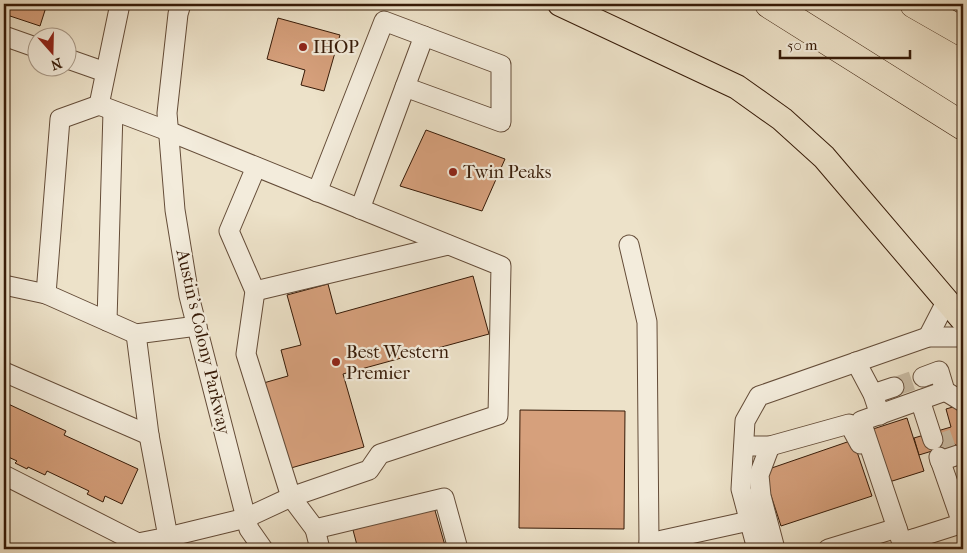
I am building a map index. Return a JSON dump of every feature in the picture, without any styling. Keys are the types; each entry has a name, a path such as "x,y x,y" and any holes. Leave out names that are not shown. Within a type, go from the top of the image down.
{"highway":[{"path":"769,4 963,126"},
{"path":"914,4 963,32"}],"main road":[{"path":"560,4 737,87 782,119 824,156 963,320"}],"street":[{"path":"107,321 105,72 120,4"},
{"name":"Austin's Colony Parkway","path":"181,4 178,14 167,113 174,210 189,296 248,523 263,549"},
{"path":"317,192 384,21 501,65 502,122 406,87"},
{"path":"4,36 28,44"},
{"path":"360,209 424,36"},
{"path":"78,63 105,72"},
{"path":"4,475 138,543 169,543 248,523 291,497 369,470 380,454 498,416 501,266 256,166 106,108 60,119 46,294"},
{"path":"256,166 230,231 255,291 246,354 291,497 315,529 320,549"},
{"path":"255,291 448,245"},
{"path":"629,245 647,322 649,546 749,521"},
{"path":"4,285 46,294 136,334 197,326"},
{"path":"928,337 947,300"},
{"path":"136,334 149,435 169,543"},
{"path":"757,549 741,490 745,421 759,396 928,337 963,337"},
{"path":"856,362 873,394 880,415"},
{"path":"923,377 939,371 946,391 963,402"},
{"path":"4,372 149,435"},
{"path":"873,394 894,387"},
{"path":"893,529 861,422 946,391"},
{"path":"744,446 770,446 849,424 858,438 893,529 902,543 915,544 963,523 957,486 937,453 920,400"},
{"path":"770,446 759,475 761,496 775,549"},
{"path":"937,453 958,455"},
{"path":"315,529 444,498 458,549"},
{"name":"Austin's Colony Parkway","path":"245,549 248,523"},
{"path":"828,549 893,529"}],"building":[{"path":"4,4 47,4 40,26 4,14"},
{"name":"IHOP","path":"278,18 340,35 324,91 301,85 305,70 267,59"},
{"name":"Twin Peaks","path":"426,130 505,159 482,211 400,186"},
{"name":"Best Western Premier","path":"473,276 489,334 343,374 364,447 284,470 260,384 288,376 281,350 301,345 287,295 328,284 336,314"},
{"path":"4,402 66,431 64,435 138,469 122,504 105,496 103,502 87,494 89,491 47,471 45,475 28,467 27,469 15,463 17,461 4,455"},
{"path":"963,404 963,472 955,444 919,455 914,438 951,427 946,409"},
{"path":"520,410 625,411 624,529 519,528"},
{"path":"907,418 924,471 886,483 870,430"},
{"path":"853,440 872,496 781,526 763,471"},
{"path":"434,507 446,549 358,549 353,530"}],"tunnel":[{"path":"894,387 923,377"},
{"path":"935,445 963,435"}],"place":[{"name":"IHOP","path":"303,47"},
{"name":"Twin Peaks","path":"453,172"},
{"name":"Best Western Premier","path":"336,362"}]}
